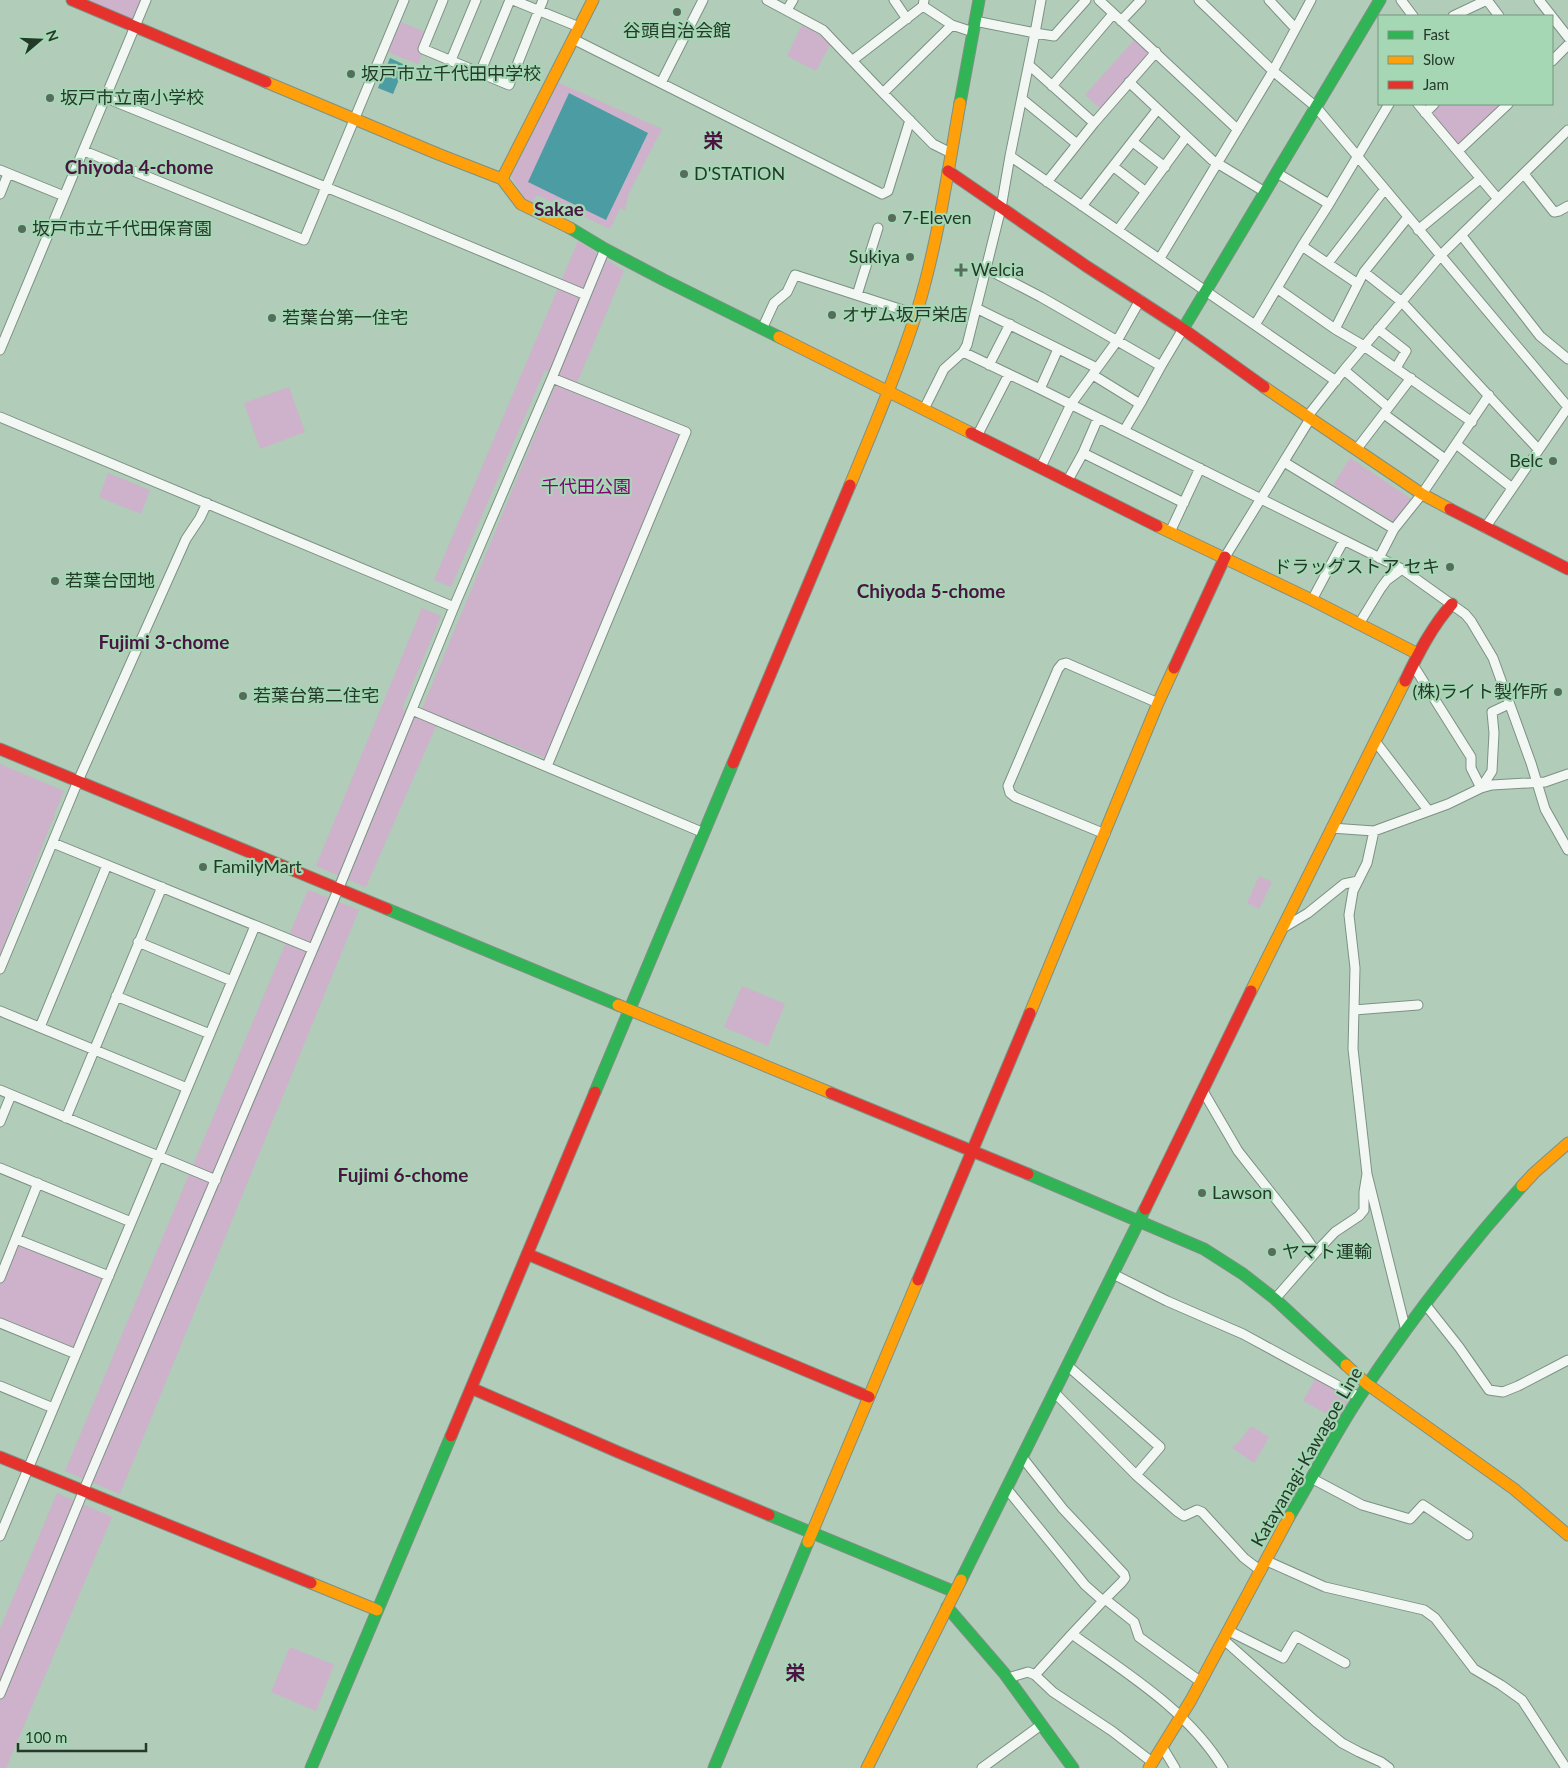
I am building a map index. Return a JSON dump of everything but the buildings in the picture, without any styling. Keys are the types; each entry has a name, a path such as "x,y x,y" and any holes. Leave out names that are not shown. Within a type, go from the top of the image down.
{"street":[{"path":"72,0 502,179 521,204 582,234 605,249 1170,532 1225,557 1359,624 1416,659 1471,757 1471,768 1481,788"},
{"path":"0,350 146,0"},
{"path":"84,151 304,240 404,0"},
{"path":"443,0 423,49 509,85 543,0"},
{"path":"451,60 476,0"},
{"path":"480,73 511,0 579,27"},
{"path":"502,179 592,0"},
{"path":"661,83 703,0"},
{"path":"767,0 823,30 934,144 951,153"},
{"path":"787,10 792,0"},
{"path":"894,0 907,19"},
{"path":"311,1768 837,517 888,391 915,314 937,229 979,0"},
{"path":"924,409 944,369 963,352 967,345 1001,208 1041,0"},
{"path":"853,60 907,19 924,3 952,25 1054,36 1086,0"},
{"path":"1099,0 1236,129"},
{"path":"1121,21 1141,0"},
{"path":"1199,0 1273,71 1316,107 1568,407 1484,528"},
{"path":"1269,0 1295,28"},
{"path":"1160,258 1236,129 1273,71 1311,0"},
{"path":"1124,431 1206,290 1380,0"},
{"path":"1401,0 1412,15"},
{"path":"1460,15 1487,0 1498,15"},
{"path":"1539,0 1551,15"},
{"path":"1052,86 1113,14"},
{"path":"1553,17 1568,36"},
{"path":"883,93 952,25"},
{"path":"573,39 882,194 888,191 910,120"},
{"path":"1553,60 1568,45"},
{"path":"1047,182 1094,123 1156,52"},
{"path":"1028,65 1094,123"},
{"path":"1129,82 1212,160 1266,192"},
{"path":"106,98 586,295"},
{"path":"1022,99 1077,144"},
{"path":"1255,325 1388,105"},
{"path":"1419,105 1498,199"},
{"path":"1425,113 1433,105"},
{"path":"1458,152 1507,105"},
{"path":"1082,206 1157,110"},
{"path":"714,1768 973,1152 1158,703 1225,557 1284,462 1308,418 1344,370 1441,255 1568,130"},
{"path":"1118,230 1186,137"},
{"path":"1133,142 1165,167"},
{"path":"1010,156 1336,381"},
{"path":"1114,167 1146,192"},
{"path":"948,171 1086,266 1183,329 1308,418 1422,494 1484,528 1568,568"},
{"path":"0,194 4,172 64,196"},
{"path":"1277,173 1329,204"},
{"path":"1524,174 1554,212 1568,206"},
{"path":"1418,230 1480,179"},
{"path":"1328,263 1384,189"},
{"path":"1335,329 1364,272 1408,217"},
{"path":"857,295 878,228"},
{"path":"1462,236 1540,336 1568,359"},
{"path":"1302,246 1358,284"},
{"path":"0,1694 314,949 454,607 605,249"},
{"path":"985,268 1041,297 1161,366"},
{"path":"1364,272 1402,302 1538,449"},
{"path":"762,329 774,303 787,292 795,275 915,314"},
{"path":"1278,289 1335,329 1411,378 1472,422"},
{"path":"1041,467 1071,404 1116,341 1140,300"},
{"path":"976,308 1058,349 1095,372 1140,404"},
{"path":"989,365 1010,324"},
{"path":"1378,329 1406,351 1396,368"},
{"path":"1040,389 1058,349"},
{"path":"963,352 1402,569 1452,604 1471,621 1493,658 1545,809 1568,850"},
{"path":"1344,370 1386,410 1445,459"},
{"path":"978,436 1009,374"},
{"path":"547,766 686,432 552,378"},
{"path":"1356,450 1411,378"},
{"path":"1379,558 1394,529 1422,494 1489,395"},
{"path":"0,417 454,607"},
{"path":"1068,480 1083,453 1098,418"},
{"path":"1456,444 1511,487"},
{"path":"1083,453 1184,503"},
{"path":"1284,462 1394,529"},
{"path":"1170,532 1200,468"},
{"path":"0,969 78,781 186,539 207,504"},
{"path":"1312,600 1344,540"},
{"path":"1359,624 1380,588 1402,569"},
{"path":"867,1768 1055,1393 1331,828 1416,659 1441,616 1452,604"},
{"path":"1105,834 1015,797 1010,793 1008,786 1058,669 1062,664 1066,663 1158,703"},
{"path":"1481,788 1492,770 1494,733 1492,712 1509,704"},
{"path":"412,710 704,833"},
{"path":"1375,741 1428,810"},
{"path":"0,749 1173,1234 1211,1253 1243,1274 1275,1299 1368,1384 1514,1489 1568,1535"},
{"path":"1331,828 1374,831 1448,804 1481,788 1492,785 1545,782 1568,774"},
{"path":"1374,831 1367,863 1353,891 1349,915 1355,968 1353,1049 1367,1174 1406,1331"},
{"path":"53,843 314,949"},
{"path":"40,1027 107,865"},
{"path":"1281,930 1308,913 1344,884 1358,880"},
{"path":"66,1118 162,887"},
{"path":"1,1531 255,926"},
{"path":"138,942 232,981"},
{"path":"116,996 210,1034"},
{"path":"1354,1010 1418,1005"},
{"path":"0,1011 187,1088"},
{"path":"0,1090 216,1180"},
{"path":"1203,1091 1238,1152 1306,1236 1316,1252"},
{"path":"0,1122 11,1095"},
{"name":"Katayanagi-Kawagoe Line","path":"1150,1765 1163,1748 1202,1682 1311,1478 1359,1397 1425,1304 1497,1215 1534,1173 1568,1143"},
{"path":"0,1168 131,1222"},
{"path":"1275,1299 1335,1232 1359,1216 1364,1210 1367,1174"},
{"path":"0,1278 38,1183"},
{"path":"16,1239 109,1276"},
{"path":"526,1254 869,1398"},
{"path":"1112,1274 1167,1302 1243,1334 1359,1397"},
{"path":"1425,1304 1454,1340 1489,1390 1503,1392 1568,1360"},
{"path":"0,1323 76,1354"},
{"path":"1068,1366 1160,1447 1136,1475"},
{"path":"0,1386 53,1408"},
{"path":"471,1388 618,1452 955,1592"},
{"path":"1055,1393 1136,1475 1178,1512 1184,1516 1197,1510 1202,1512 1244,1558 1261,1571"},
{"path":"0,1457 378,1610"},
{"path":"1022,1457 1063,1509 1124,1574 1125,1578 1035,1675"},
{"path":"1311,1478 1362,1505 1410,1519 1423,1505 1468,1536"},
{"path":"1007,1489 1085,1585 1134,1622 1139,1637 1202,1682"},
{"path":"1267,1561 1325,1587 1408,1605 1430,1614 1474,1669 1522,1700 1566,1768"},
{"path":"947,1607 1008,1678 1073,1768"},
{"path":"1072,1634 1132,1677 1182,1717 1202,1737 1223,1768"},
{"path":"1226,1636 1283,1658 1296,1636 1345,1663"},
{"path":"1226,1636 1315,1721 1342,1743 1382,1762 1389,1768"},
{"path":"1008,1678 1028,1672 1035,1675 1053,1692 1112,1731 1150,1765"},
{"path":"982,1768 1041,1725"},
{"path":"1163,1748 1175,1768"}],"green space":[{"path":"82,0 142,0 133,22"},
{"path":"401,22 427,33 418,52 422,54 418,64 388,52"},
{"path":"802,25 817,33 830,45 816,71 787,56"},
{"path":"1135,39 1148,51 1148,55 1101,109 1085,95"},
{"path":"557,82 662,129 628,195 625,210 620,208 610,229 537,195 533,202 525,199 511,176"},
{"path":"1437,105 1501,105 1460,144 1431,113 1431,110"},
{"path":"578,241 624,271 577,383 545,370 451,587 434,580"},
{"name":"千代田公園","path":"556,384 682,434 545,758 422,709"},
{"path":"289,387 305,432 260,449 244,403"},
{"path":"1350,458 1410,498 1411,501 1396,523 1333,485"},
{"path":"108,473 150,490 141,514 99,497"},
{"path":"422,608 441,616 402,709 437,724 366,887 316,866"},
{"path":"0,764 64,791 0,954"},
{"path":"1259,876 1272,882 1259,909 1247,903"},
{"path":"308,890 359,910 120,1494 65,1471"},
{"path":"742,986 785,1004 768,1046 724,1027"},
{"path":"16,1239 109,1276 76,1354 0,1323 0,1278"},
{"path":"1317,1376 1352,1396 1339,1420 1303,1401"},
{"path":"1251,1426 1269,1437 1254,1463 1232,1448"},
{"path":"57,1493 112,1517 6,1768 0,1768 0,1629"},
{"path":"290,1647 334,1665 316,1711 271,1692"}],"water":[{"path":"390,58 405,65 393,94 378,88"},
{"path":"569,93 648,133 606,220 528,182"}],"traffic: fast":[{"path":"960,103 979,0"},
{"path":"1183,329 1380,0"},
{"path":"570,228 664,280 779,337"},
{"path":"595,1092 733,763"},
{"path":"387,909 618,1005"},
{"path":"1028,1174 1204,1249 1243,1274 1275,1299 1346,1365"},
{"path":"1289,1517 1350,1411 1417,1314 1479,1236 1522,1186"},
{"path":"961,1580 1145,1209"},
{"path":"311,1768 451,1436"},
{"path":"769,1515 955,1592"},
{"path":"714,1768 808,1542"},
{"path":"947,1607 1004,1673 1073,1768"}],"traffic: slow":[{"path":"502,179 593,0"},
{"path":"266,82 502,179 521,204 570,228"},
{"path":"850,485 894,375 918,308 937,232 960,103"},
{"path":"779,337 971,433"},
{"path":"1264,387 1422,494 1450,509"},
{"path":"1157,526 1312,600 1418,654"},
{"path":"1030,1013 1174,668"},
{"path":"1251,991 1405,681"},
{"path":"618,1005 831,1093"},
{"path":"1522,1186 1568,1143"},
{"path":"808,1542 918,1280"},
{"path":"1346,1365 1367,1384 1514,1489 1568,1535"},
{"path":"1149,1768 1191,1700 1289,1517"},
{"path":"867,1768 961,1580"},
{"path":"311,1583 377,1610"}],"traffic: jam":[{"path":"72,0 266,82"},
{"path":"948,171 1086,266 1183,329 1264,387"},
{"path":"971,433 1157,526"},
{"path":"733,763 850,485"},
{"path":"1450,509 1568,569"},
{"path":"1174,668 1225,557"},
{"path":"1405,681 1432,631 1452,604"},
{"path":"0,749 387,909"},
{"path":"1145,1209 1251,991"},
{"path":"918,1280 1030,1013"},
{"path":"451,1436 595,1092"},
{"path":"831,1093 1028,1174"},
{"path":"527,1254 869,1397"},
{"path":"471,1388 769,1515"},
{"path":"0,1457 311,1583"}],"place":[{"name":"谷頭自治会館","path":"677,12"},
{"name":"坂戸市立千代田中学校","path":"351,74"},
{"name":"坂戸市立南小学校","path":"50,98"},
{"name":"D'STATION","path":"684,174"},
{"name":"7-Eleven","path":"892,218"},
{"name":"坂戸市立千代田保育園","path":"22,229"},
{"name":"Sukiya","path":"910,257"},
{"name":"Welcia","path":"961,270"},
{"name":"オザム坂戸栄店","path":"832,315"},
{"name":"若葉台第一住宅","path":"272,318"},
{"name":"Belc","path":"1553,461"},
{"name":"ドラッグストア セキ","path":"1450,567"},
{"name":"若葉台団地","path":"55,581"},
{"name":"(株)ライト製作所","path":"1558,692"},
{"name":"若葉台第二住宅","path":"243,696"},
{"name":"FamilyMart","path":"203,867"},
{"name":"Lawson","path":"1202,1193"},
{"name":"ヤマト運輸","path":"1272,1252"}],"district":[{"name":"栄","path":"713,141"},
{"name":"Chiyoda 4-chome","path":"139,167"},
{"name":"Sakae","path":"559,209"},
{"name":"Chiyoda 5-chome","path":"931,591"},
{"name":"Fujimi 3-chome","path":"164,642"},
{"name":"Fujimi 6-chome","path":"403,1175"},
{"name":"栄","path":"795,1673"}]}
